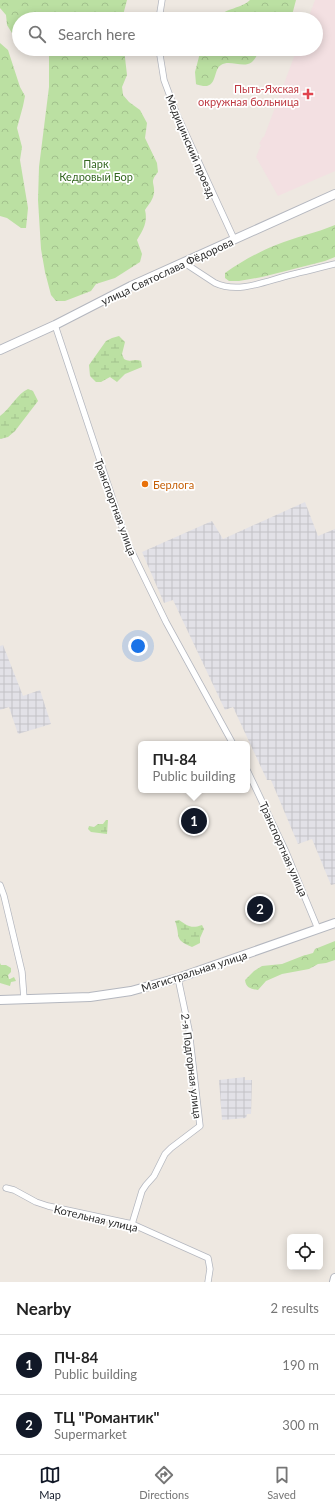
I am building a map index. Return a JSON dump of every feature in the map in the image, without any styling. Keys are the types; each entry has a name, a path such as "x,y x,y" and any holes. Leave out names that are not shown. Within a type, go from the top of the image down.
{"street":[{"path":"161,12 162,0"},
{"name":"Медицинский проезд","path":"160,56 164,80 175,110 229,232 234,239"},
{"name":"улица Святослава Фёдорова","path":"0,350 55,325 183,262 335,194"},
{"path":"183,262 220,286 237,287 250,287 335,264"},
{"name":"Транспортная улица","path":"55,325 127,542 166,622 231,741"},
{"name":"Транспортная улица","path":"250,776 286,852 318,929"},
{"path":"0,885 22,972 24,999"},
{"name":"Магистральная улица","path":"0,1000 111,995 178,978 335,923"},
{"name":"2-я Подгорная улица","path":"132,1224 142,1191 154,1176 165,1154 200,1126 189,1030 178,978"},
{"name":"Котельная улица","path":"6,1188 14,1190 36,1202 48,1206 132,1224 208,1258 210,1269 208,1282"},
{"path":"334,1282 335,1278"}],"shaded area":[{"name":"Пыть-Яхская окружная больница","path":"315,0 335,0 335,171 278,196 256,157 261,145 259,144 264,137 294,56 323,56 323,12 311,12"},
{"path":"305,502 318,536 335,529 335,884 331,885 312,839 298,844 271,780 267,780 233,707 225,710 173,600 164,603 142,552 212,521 223,539"},
{"path":"3,645 23,696 40,690 51,724 18,734 9,707 0,710 0,646"},
{"path":"245,1077 245,1080 252,1080 251,1114 247,1114 246,1118 222,1120 219,1080"}],"green space":[{"path":"0,0 127,0 124,12 12,12 12,33 7,25 6,15 0,8"},
{"path":"250,0 296,0 293,12 224,12"},
{"path":"0,43 8,50 20,87 25,96 17,128 22,147 20,160 28,208 26,228 21,228 7,218 0,216"},
{"name":"Парк Кедровый Бор","path":"49,56 125,56 127,75 122,87 123,95 129,102 140,110 147,123 145,138 157,163 158,172 153,181 153,198 145,210 146,218 144,226 137,240 142,254 140,262 115,278 96,284 91,291 65,301 56,301 51,295 41,249 38,200 39,167 49,87"},
{"path":"199,56 256,56 252,62 245,65 225,63 221,65 218,68 214,80 208,86 196,84 195,72"},
{"path":"335,225 335,257 325,261 262,277 239,281 229,281 225,278 225,273 243,261 263,251 283,242"},
{"path":"119,336 125,342 122,354 124,359 128,361 141,361 142,367 125,374 117,382 110,377 101,382 96,382 90,376 89,365 106,341"},
{"path":"28,389 33,391 38,401 15,431 8,437 0,439 0,416 20,394"},
{"path":"106,820 108,820 107,834 91,832 88,829 89,826 94,827 98,824 103,824"},
{"path":"179,920 190,926 195,927 202,925 204,929 200,938 200,943 192,947 182,942 179,937 175,921"},
{"path":"335,941 335,960 318,964 309,969 282,974 266,981 258,990 251,989 246,985 245,980 254,971 262,966 282,964 313,953 315,949"},
{"path":"0,963 1,965 6,965 11,968 11,972 8,975 9,979 14,977 16,981 11,982 10,986 0,983"}],"place":[{"name":"Пыть-Яхская окружная больница","path":"308,94"},
{"name":"Берлога","path":"145,484"},
{"name":"ПЧ-84","path":"194,821"},
{"name":"ТЦ \"Романтик\"","path":"260,909"}]}
